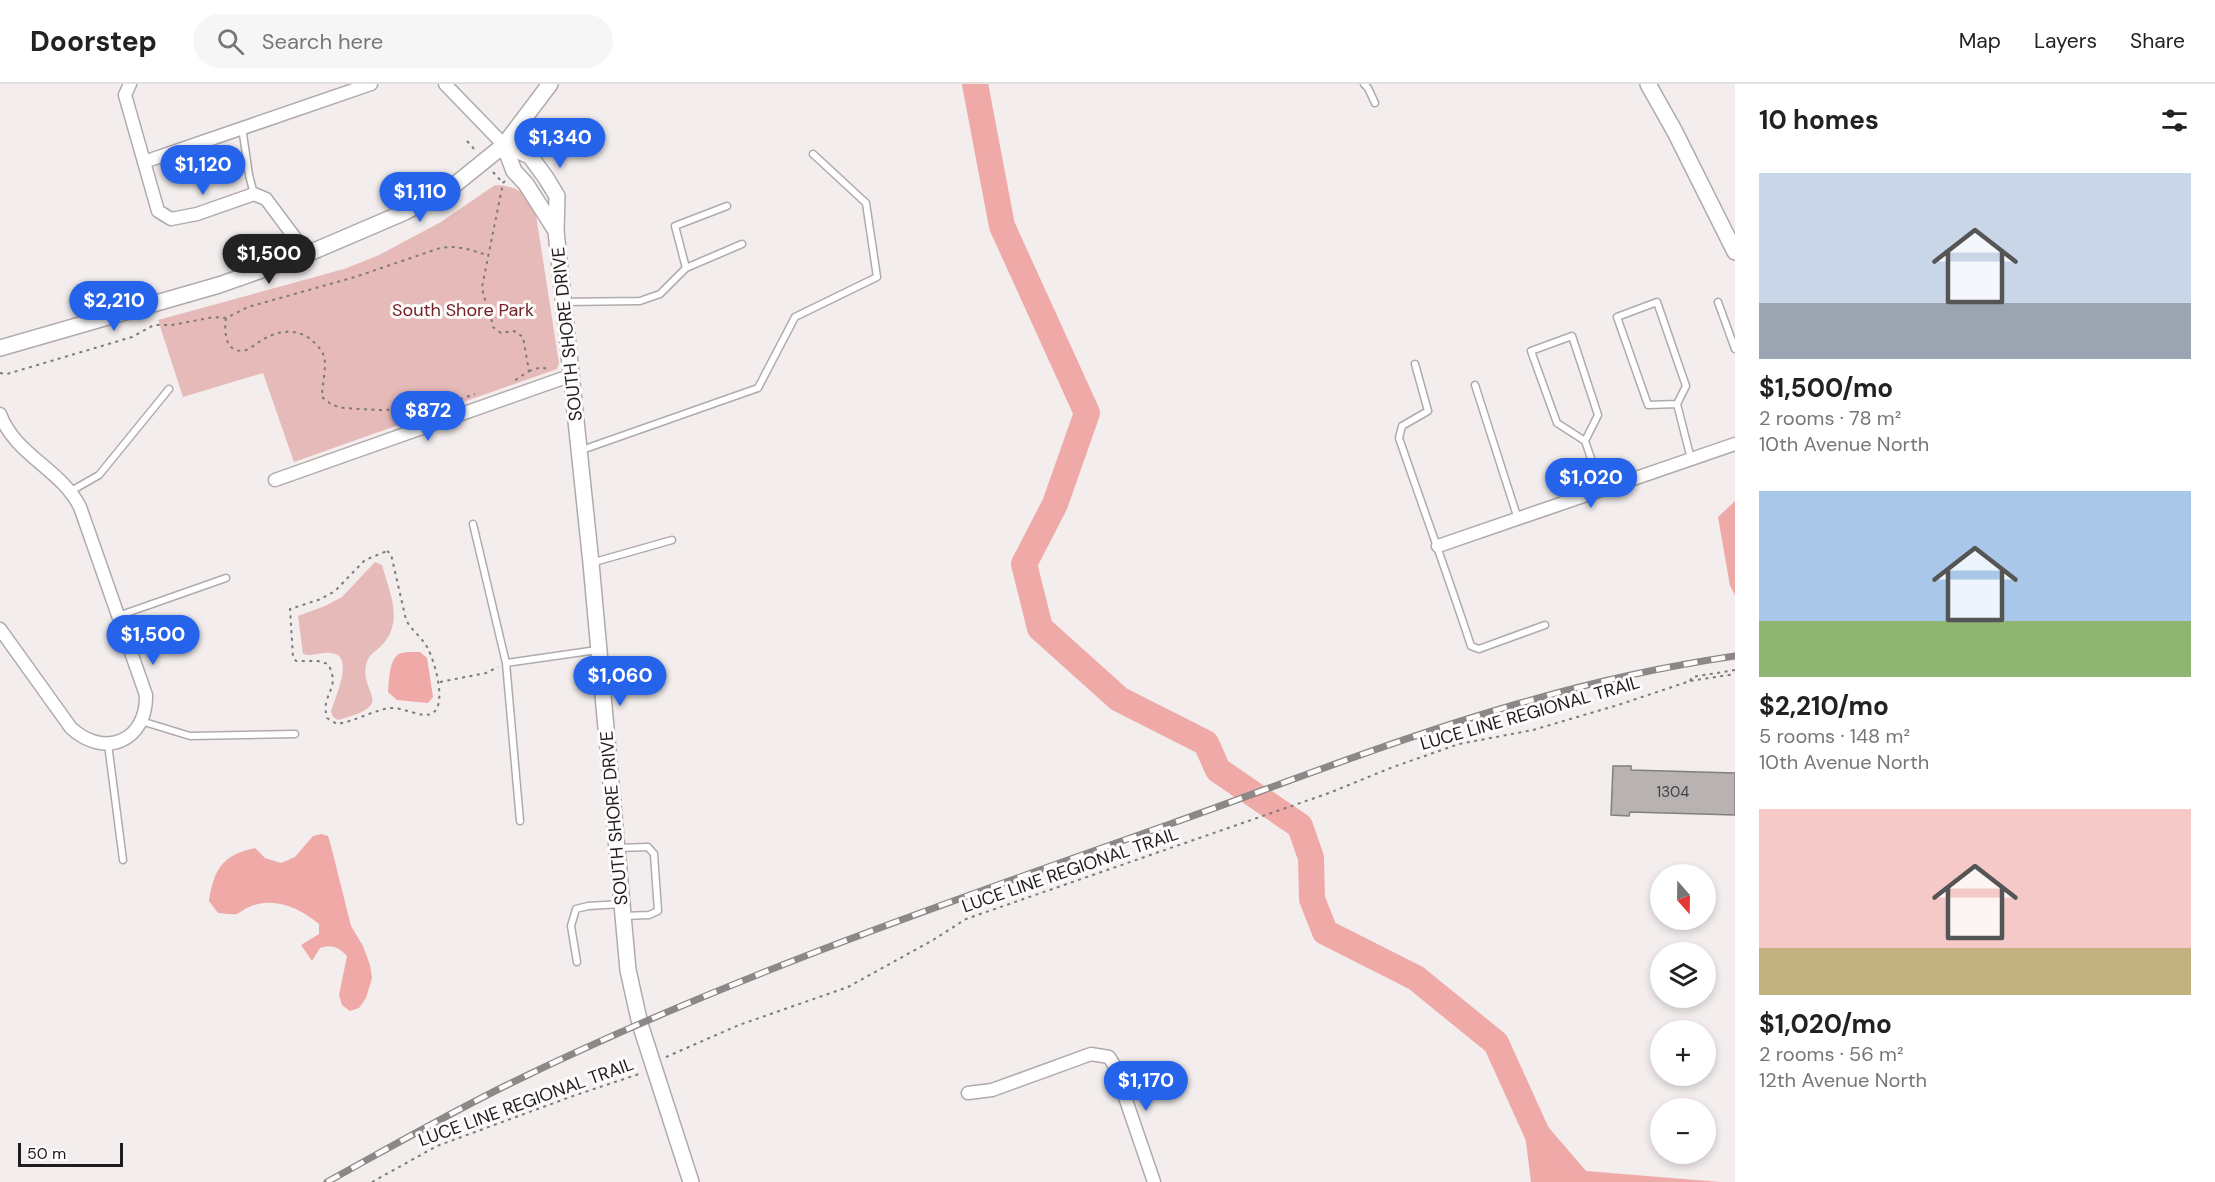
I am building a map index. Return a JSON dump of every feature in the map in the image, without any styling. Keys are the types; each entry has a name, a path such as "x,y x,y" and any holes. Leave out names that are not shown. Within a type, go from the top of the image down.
{"street":[{"path":"130,84 125,95 158,211 171,219 197,214 254,194 266,199 307,254"},
{"path":"144,162 371,84"},
{"path":"445,84 504,145"},
{"path":"0,348 219,285 307,254 405,212 452,187 504,145 550,84"},
{"path":"1648,84 1675,132 1735,252"},
{"name":"SOUTH SHORE DRIVE","path":"504,145 514,171 526,184 556,231"},
{"name":"SOUTH SHORE DRIVE","path":"504,145 530,156 557,196 556,231 633,993 640,1024 691,1182"},
{"path":"275,480 572,375"},
{"path":"0,414 12,437 71,491 80,507 146,695 146,709 141,721 133,732 121,741 108,744 94,743 81,737 71,728 0,629"},
{"path":"1438,546 1735,444"},
{"path":"968,1093 992,1090 1091,1054 1109,1057 1114,1065 1154,1182"}],"lane":[{"path":"1364,84 1375,103"},
{"path":"242,128 254,194"},
{"path":"579,451 758,388 795,317 877,277 866,203 813,154"},
{"path":"686,268 675,225 727,207"},
{"path":"563,302 640,301 660,294 686,268 742,244"},
{"path":"1677,404 1648,405 1617,317 1657,302 1686,386 1677,404 1691,459"},
{"path":"1718,302 1735,349"},
{"path":"1585,441 1598,415 1572,336 1531,351 1557,423 1585,441 1602,490"},
{"path":"1415,364 1428,411 1402,426 1399,438 1471,646 1479,649 1545,625"},
{"path":"1475,385 1518,519"},
{"path":"71,491 99,475 169,390"},
{"path":"473,524 506,663 520,821"},
{"path":"591,563 672,540"},
{"path":"118,616 226,578"},
{"path":"506,663 598,650"},
{"path":"141,721 190,736 295,734"},
{"path":"108,744 123,861"},
{"path":"577,962 571,926 576,909 588,906 650,915 658,911 654,854 648,847 618,848"}],"path":[{"path":"512,382 529,371 523,336 514,331 501,333 493,327 490,309 483,298 482,287 502,183 514,171"},
{"path":"0,373 7,374 132,337 154,325 172,325 214,317 226,318 248,307 355,277 440,248 463,247 489,256"},
{"path":"226,318 224,334 229,345 237,350 247,350 267,337 283,331 301,333 317,344 324,356 322,397 332,405 379,410 431,409 482,392"},
{"path":"387,551 391,554 406,620 411,629 424,641 438,682 440,701 436,710 430,714 424,715 392,708 367,713 350,722 337,724 327,718 324,706 333,686 333,674 328,664 318,661 296,661 293,657 290,609 335,591 365,560 387,551"},
{"path":"438,682 486,673 506,663"},
{"name":"LUCE LINE REGIONAL TRAIL","path":"372,1182 437,1146 646,1072 663,1059 739,1026 848,987 966,919 1329,793 1404,763 1460,744 1533,730 1618,705 1665,688 1735,672"}],"green space":[{"name":"South Shore Park","path":"495,185 511,187 521,192 536,215 559,363 557,369 294,462 263,373 183,397 158,320 344,269 377,256 441,222"},
{"path":"375,562 382,565 391,595 393,626 383,644 367,661 366,675 372,703 367,709 338,720 331,712 342,678 342,661 331,653 303,654 298,616 342,597"}],"shaded area":[{"path":"1735,501 1735,595 1730,586 1718,517"},
{"path":"420,652 427,658 433,697 428,703 397,700 388,692 393,661 400,654"},
{"path":"321,834 328,836 351,926 363,946 370,965 372,978 366,998 359,1008 350,1011 342,1005 339,995 347,956 341,950 328,946 320,948 312,961 301,945 319,934 319,924 312,918 287,905 278,903 259,904 237,914 218,913 209,901 217,872 227,859 255,848 265,858 281,863 295,857 313,836"},
{"path":"1520,1094 1586,1171 1720,1182 1531,1182"}],"building":[{"path":"1613,766 1631,766 1631,770 1735,773 1735,815 1630,812 1629,816 1611,815"}],"waterway":[{"path":"975,84 1002,226 1087,413 1055,504 1024,564 1040,628 1119,699 1206,743 1218,770 1300,826 1311,858 1312,899 1325,932 1416,978 1496,1043 1559,1182"}],"railway":[{"path":"327,1182 484,1096 588,1047 669,1011 835,945 1351,758 1489,712 1585,686 1660,669 1735,656"}]}
